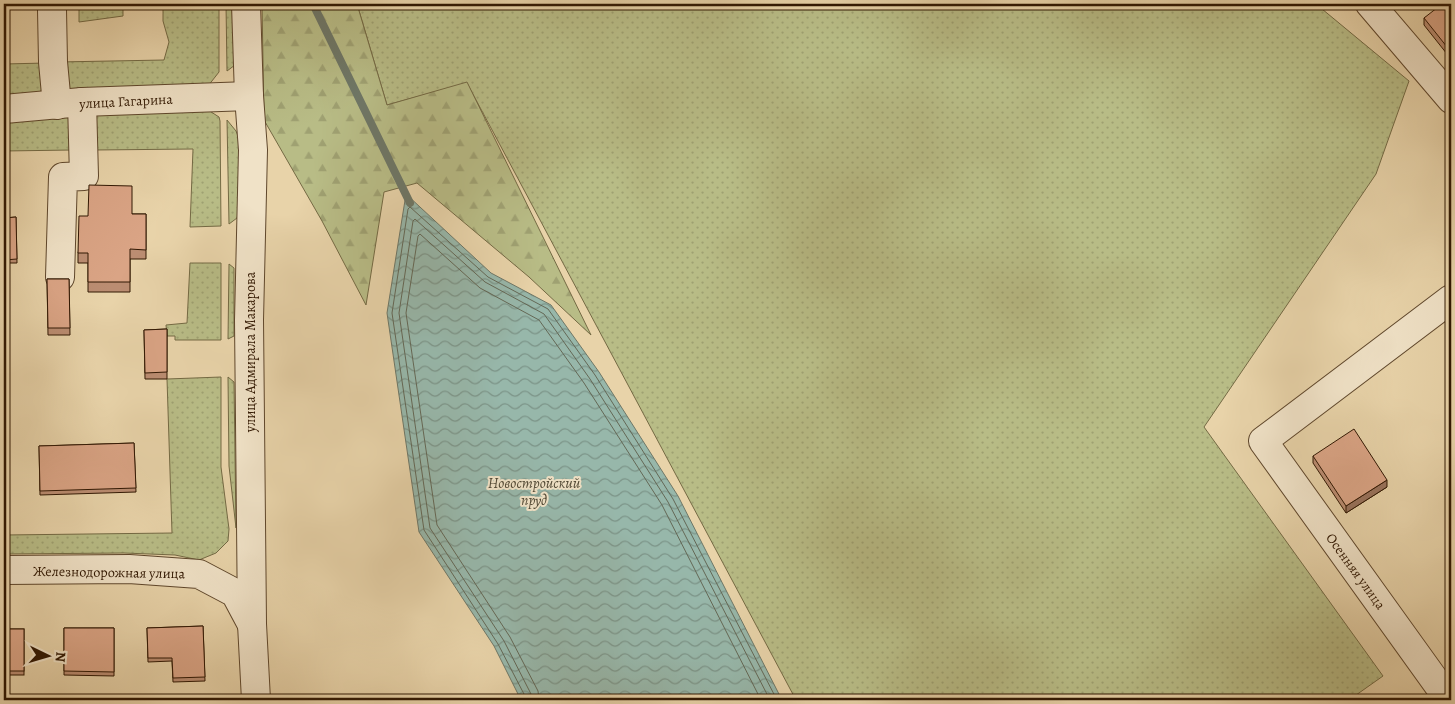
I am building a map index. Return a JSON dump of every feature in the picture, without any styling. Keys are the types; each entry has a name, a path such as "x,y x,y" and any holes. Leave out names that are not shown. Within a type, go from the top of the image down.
{"street":[{"name":"улица Адмирала Макарова","path":"246,4 248,96 253,150 249,320 252,624 256,700"},
{"path":"1370,4 1451,99"},
{"path":"52,10 52,62 70,103 84,176 63,177 60,277"},
{"name":"улица Гагарина","path":"4,109 70,103 248,96"},
{"name":"Осенняя улица","path":"1449,700 1263,441 1451,299"},
{"name":"Железнодорожная улица","path":"4,570 129,569 199,574 235,593 252,624"}],"green space":[{"path":"79,4 123,4 123,16 79,22"},
{"path":"163,4 219,4 219,72 208,86 74,93 67,88 58,62 164,60 169,42 163,21"},
{"path":"226,4 234,4 235,65 227,71"},
{"path":"262,4 357,4 387,105 467,82 591,335 529,277 417,183 384,192 366,305 322,221 264,120"},
{"path":"357,4 1316,4 1409,81 1376,174 1204,427 1383,676 1349,700 796,700 467,83 387,105"},
{"path":"46,63 46,85 37,95 4,98 4,64"},
{"path":"205,108 219,117 220,121 221,226 190,227 193,149 95,150 94,114"},
{"path":"71,115 72,150 4,151 4,120"},
{"path":"227,120 236,131 241,144 241,205 237,218 229,224"},
{"path":"190,263 221,263 221,340 175,340 175,336 167,336 166,325 187,323"},
{"path":"229,264 234,268 234,336 228,339"},
{"path":"221,377 221,467 229,529 228,541 216,553 199,560 175,555 124,553 4,554 4,535 172,533 167,379"},
{"path":"228,377 234,382 236,528 229,466"}],"water":[{"name":"Новостройский пруд","path":"406,194 491,273 551,305 599,372 678,496 782,700 521,700 494,646 419,532 387,313"}],"building":[{"path":"1442,4 1451,4 1451,52 1424,18"},
{"path":"89,185 132,186 132,214 146,214 146,250 130,249 130,282 88,282 88,253 78,253 79,216 88,216"},
{"path":"16,217 17,259 4,260 4,218"},
{"path":"47,279 69,279 70,328 48,328"},
{"path":"167,329 167,372 145,373 144,330"},
{"path":"1354,429 1387,480 1346,506 1313,456"},
{"path":"134,443 136,488 40,491 39,446"},
{"path":"203,626 205,677 173,678 172,658 148,658 147,628"},
{"path":"64,628 114,628 114,672 64,671"},
{"path":"4,629 24,629 24,671 4,671"}],"waterway":[{"path":"313,4 410,203"}]}
